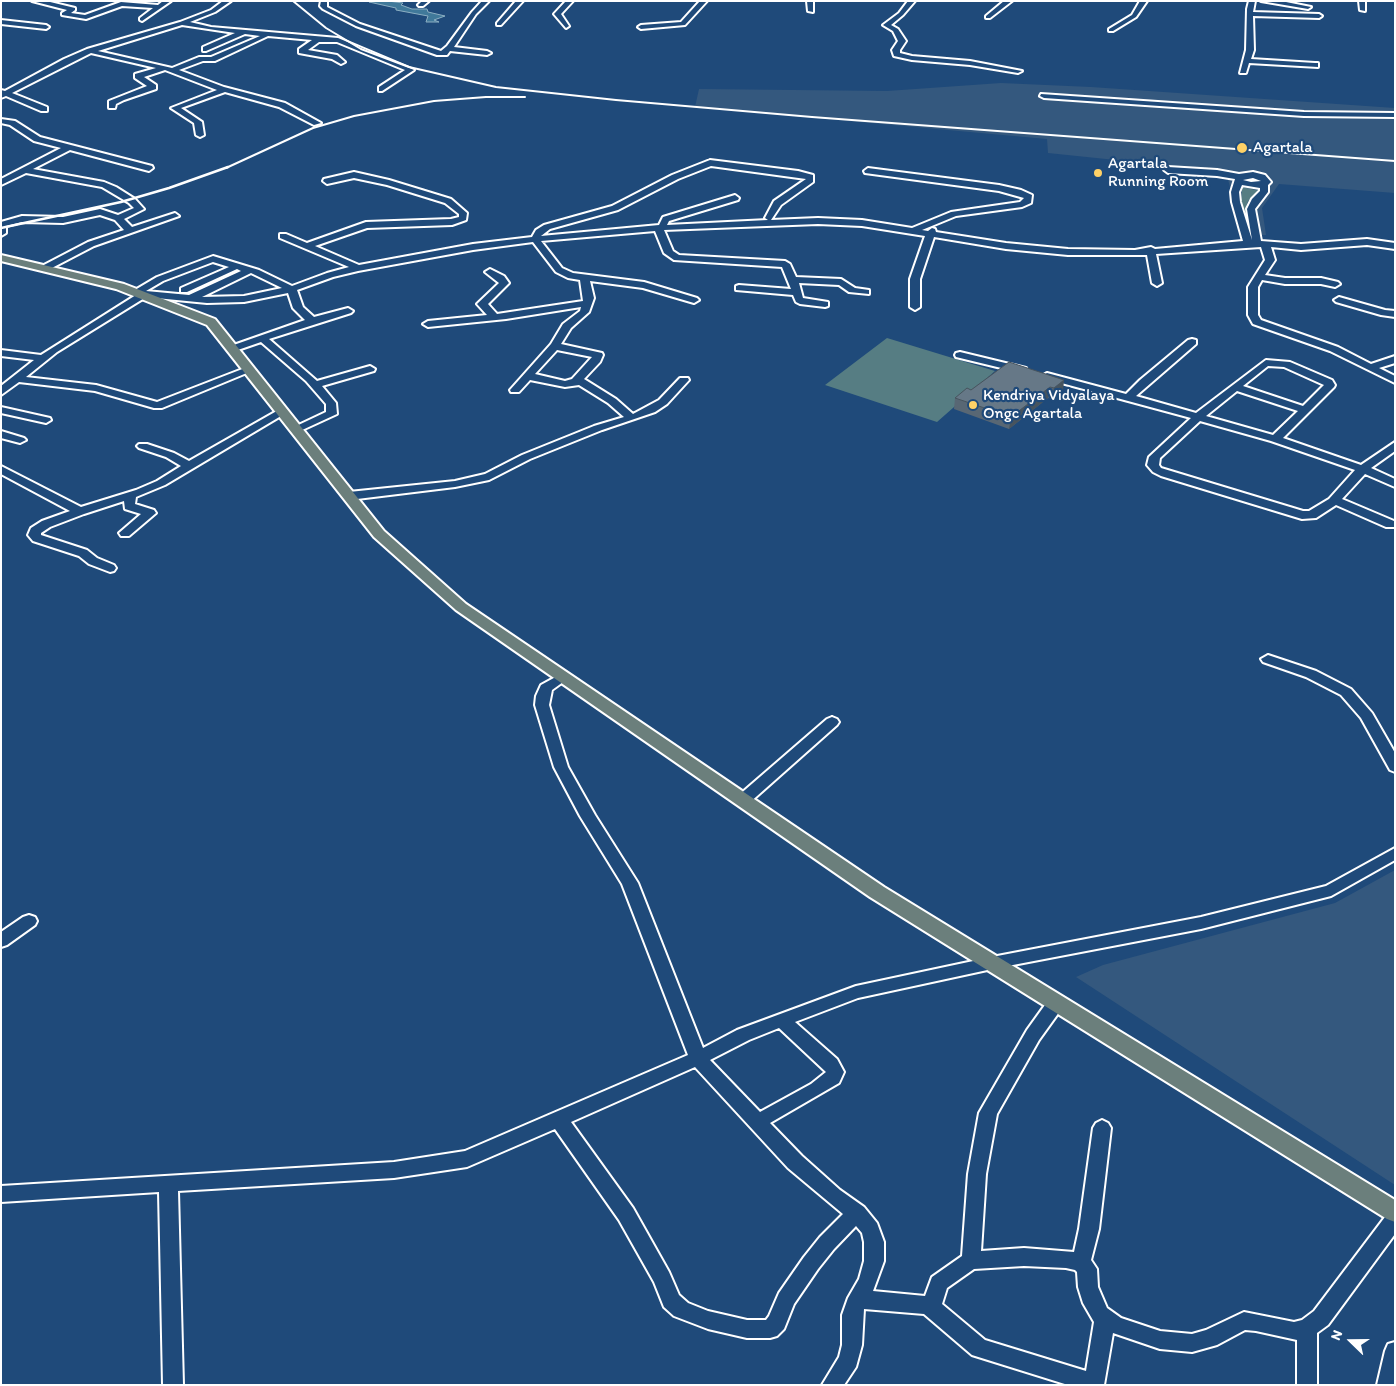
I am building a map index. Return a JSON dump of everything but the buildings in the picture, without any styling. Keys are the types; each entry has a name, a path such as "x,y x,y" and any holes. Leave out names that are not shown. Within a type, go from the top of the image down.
{"main road":[{"path":"1,258 141,293 211,322 379,534 461,607 876,892 1395,1212"}],"street":[{"path":"35,1 81,5"},
{"path":"142,19 168,1"},
{"path":"3,94 90,51 182,23 213,11 228,1"},
{"path":"324,1 323,6 325,8 358,25 446,51 487,53"},
{"path":"429,60 446,51 475,11 486,1"},
{"path":"499,24 520,1"},
{"path":"566,26 557,14 570,1"},
{"path":"641,27 683,24 704,1"},
{"path":"810,1 811,11"},
{"path":"912,1 901,14 886,25 896,30 902,41 896,50 897,54 912,58 970,63 1018,71"},
{"path":"988,17 1009,1"},
{"path":"1111,30 1134,16 1144,1"},
{"path":"1243,71 1250,50 1252,1"},
{"path":"1264,1 1319,8"},
{"path":"1362,1 1362,10"},
{"path":"71,5 73,9 64,14 86,18 121,4 160,7"},
{"path":"1250,14 1319,16"},
{"path":"1,22 46,27"},
{"path":"182,23 243,33 338,40 410,70 382,89"},
{"path":"206,49 243,33"},
{"path":"112,106 112,103 115,101 153,87 138,76 202,59 212,59 268,34"},
{"path":"320,40 302,51 334,57 342,62"},
{"path":"90,51 170,69 225,90 282,105 317,122"},
{"path":"1246,61 1315,65"},
{"path":"200,135 198,122 175,108 225,90"},
{"path":"3,94 44,109"},
{"path":"1044,96 1304,114 1395,115"},
{"path":"1,121 12,123 37,139 149,168"},
{"path":"1,182 69,147"},
{"path":"535,240 539,232 547,227 616,208 675,177 710,163 780,171 810,177 810,180 782,199 769,218"},
{"path":"26,170 111,187 117,193 132,200 140,209 118,218"},
{"path":"1168,170 1224,174 1250,185 1264,184 1264,192 1255,201 1251,209 1257,243"},
{"path":"868,171 999,188 1021,193 1029,197 1028,202 1022,204 954,214 916,228"},
{"path":"307,246 366,225 452,222 462,218 463,213 448,201 389,183 354,175 328,181"},
{"path":"1239,179 1236,188 1236,202 1257,243 1270,260 1253,286 1254,315 1257,322 1334,349 1395,380"},
{"path":"735,198 666,219 665,225 669,253 673,256 780,262 787,265 799,300 824,304"},
{"path":"1,233 2,225 22,219 63,220 100,212 118,218 130,232"},
{"path":"45,268 88,245 175,216"},
{"path":"160,279 184,292 207,300 244,299 292,289 330,275 358,268 473,247 665,225 769,218 851,222 932,233 1006,246 1068,252 1112,253 1257,243 1301,247 1367,242 1395,246"},
{"path":"665,225 782,220 861,220 916,228 932,233"},
{"path":"915,307 916,279 922,255 932,233"},
{"path":"283,236 358,268"},
{"path":"535,240 559,270 571,276 644,285 694,300"},
{"path":"1152,250 1157,284"},
{"path":"1,392 64,342 160,279 210,260 250,270 292,289 298,308 312,321"},
{"path":"184,292 226,263"},
{"path":"184,292 237,266"},
{"path":"141,293 184,292 250,270"},
{"path":"490,272 501,278 504,283 482,304 494,317"},
{"path":"207,300 262,275"},
{"path":"1259,277 1285,281 1321,281 1335,284"},
{"path":"514,390 555,346 561,333 584,312 588,303 588,291 584,278"},
{"path":"792,280 841,282 852,290 866,292"},
{"path":"739,288 797,292"},
{"path":"1339,300 1384,313 1395,314"},
{"path":"428,324 494,317 588,303"},
{"path":"232,349 312,321 348,312"},
{"path":"263,339 294,364 331,403 330,408 333,413 296,429"},
{"path":"1129,397 1162,366 1192,342"},
{"path":"555,346 598,355 596,360 576,381"},
{"path":"1,353 42,358"},
{"path":"960,354 1199,416 1363,469 1395,484"},
{"path":"1372,367 1395,359"},
{"path":"1275,439 1330,385 1317,376 1286,364 1266,363 1199,416 1155,457 1153,465 1157,470 1174,477 1302,515 1312,514 1336,500 1335,497 1363,469 1395,445"},
{"path":"315,385 370,369"},
{"path":"17,380 96,388 158,406 249,370"},
{"path":"528,376 565,384 576,381 583,382 605,396 632,418"},
{"path":"349,496 480,480 497,474 526,456 598,428 632,418 663,402 684,380"},
{"path":"1235,386 1305,410"},
{"path":"1,410 46,420"},
{"path":"110,568 93,561 83,553 37,538 34,535 35,532 41,527 80,510 160,483 282,412"},
{"path":"1,434 20,440"},
{"path":"143,446 170,455 189,466"},
{"path":"1,469 80,510"},
{"path":"125,534 150,513 129,506 131,494"},
{"path":"1336,500 1390,524"},
{"path":"1268,659 1311,674 1346,692 1367,716 1395,767"},
{"path":"563,677 546,688 542,705 561,767 588,816 630,882 698,1058 795,1162 857,1213 870,1229 874,1242 874,1261 868,1282 858,1299 852,1315 852,1345 849,1360 832,1385"},
{"path":"743,800 832,722"},
{"path":"1,1194 394,1170 467,1159 698,1058 743,1035 856,992 992,963 1201,923 1331,890 1395,853"},
{"path":"1,941 29,921"},
{"path":"971,1261 977,1174 988,1113 1033,1035 1056,1003"},
{"path":"757,1122 817,1089 833,1078 835,1072 831,1064 781,1020"},
{"path":"558,1118 626,1214 662,1278 671,1301 682,1310 708,1320 748,1329 770,1329 777,1322 786,1299 811,1263 827,1243 857,1213"},
{"path":"1081,1262 1089,1229 1102,1128"},
{"path":"168,1184 173,1385"},
{"path":"929,1305 934,1300 939,1283 971,1261 1024,1257 1066,1259 1081,1262 1087,1269 1088,1287 1093,1303 1100,1315 1115,1325 1160,1340 1192,1343 1210,1338 1244,1321 1294,1331 1307,1329 1321,1318 1395,1219"},
{"path":"858,1299 929,1305 963,1336 980,1348 1094,1384 1105,1318"},
{"path":"1307,1329 1307,1385"},
{"path":"1387,1385 1395,1351"}],"shaded area":[{"path":"388,1 403,3 401,5 412,9 427,9 428,12 445,16 434,20 439,22 426,22 428,16 396,10 396,8 369,2"},
{"path":"1001,83 1091,87 1395,108 1395,193 1279,184 1262,208 1266,235 1243,235 1227,176 1222,171 1048,153 1047,139 695,107 699,89 887,91"},
{"path":"1395,870 1395,1185 1076,977 1103,965 1335,903"}],"green space":[{"path":"1242,187 1260,191 1248,201 1246,207 1252,240 1241,206"},
{"path":"887,338 995,371 937,422 825,385"}],"railway":[{"path":"293,1 326,28 361,49 409,67 496,87 616,100 812,117 1395,161"},
{"path":"226,168 313,128 354,116 434,101 486,97 525,97"},
{"path":"1,228 121,202 169,188 228,167"}],"place":[{"name":"Agartala","path":"1242,148"},
{"name":"Agartala Running Room","path":"1098,173"},
{"name":"Kendriya Vidyalaya Ongc Agartala","path":"973,405"}]}
